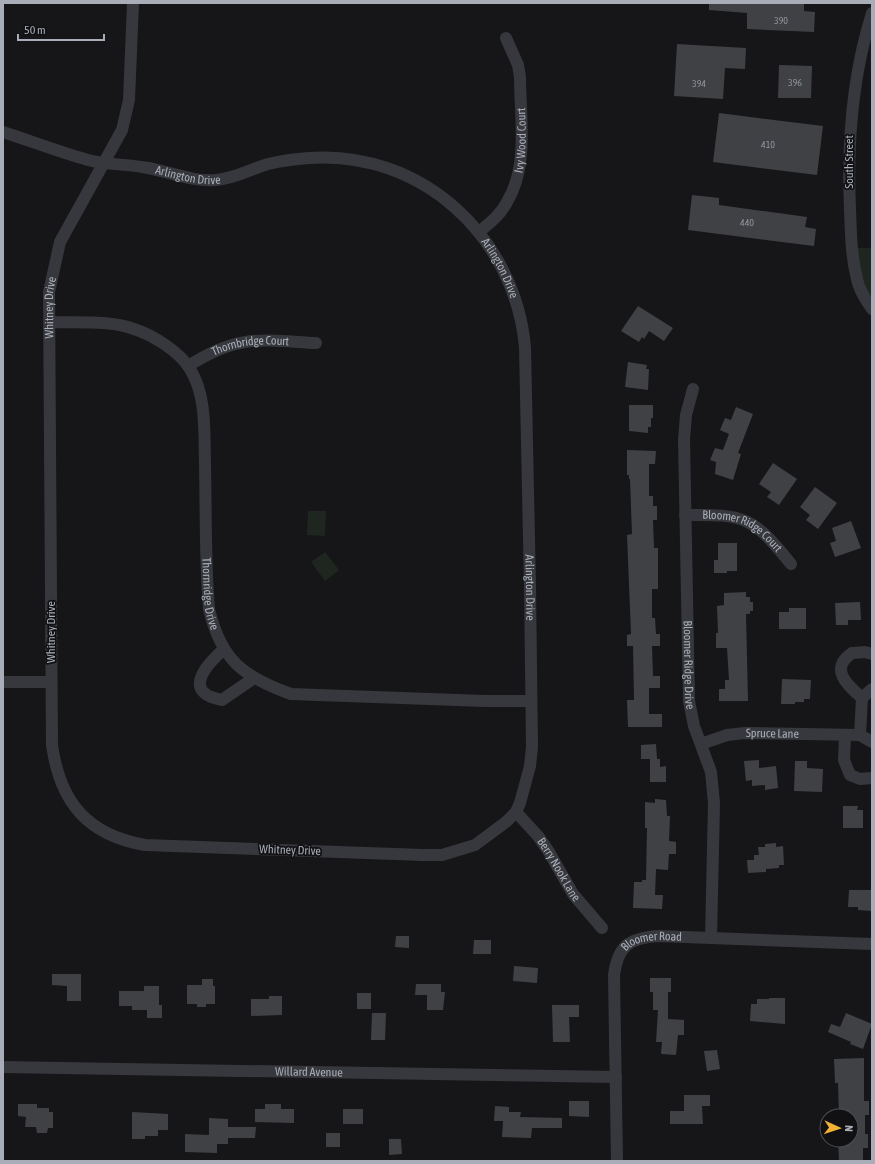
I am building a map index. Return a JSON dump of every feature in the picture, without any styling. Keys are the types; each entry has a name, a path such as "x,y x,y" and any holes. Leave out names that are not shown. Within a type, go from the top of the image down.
{"street":[{"name":"Whitney Drive","path":"133,3 129,100 122,130 60,242 49,292 52,745 55,767 63,788 71,802 87,820 111,836 126,842 145,845 442,854 475,845 506,822 516,812"},
{"name":"South Street","path":"872,13 852,101 849,136 851,248 857,280 872,309"},
{"name":"Ivy Wood Court","path":"480,232 496,217 507,203 518,177 520,162 520,77 518,65 506,38"},
{"name":"Arlington Drive","path":"3,132 88,160 147,168 198,179 217,180 268,164 289,160 330,158 356,160 404,175 428,188 458,209 480,232 496,255 508,280 523,323 530,586 532,747 526,787 516,812"},
{"name":"Thornridge Drive","path":"50,322 96,323 118,325 135,329 160,342 177,354 188,366 203,405 208,609 213,628 223,650 242,670 265,685 291,694 307,696 531,701"},
{"name":"Thornbridge Court","path":"188,366 214,351 246,341 262,339 316,342"},
{"name":"Bloomer Ridge Drive","path":"694,389 686,415 684,439 689,701 694,726 711,772 714,796 711,938"},
{"name":"Bloomer Ridge Court","path":"685,515 722,515 746,520 759,527 790,564"},
{"path":"223,650 204,669 201,678 201,687 205,694 212,698 222,700 254,678"},
{"path":"862,698 845,683 841,669 843,662 852,653 865,652 872,654"},
{"path":"3,682 52,682"},
{"path":"872,689 862,698 860,735 872,742"},
{"name":"Spruce Lane","path":"701,744 727,735 745,733 860,735"},
{"path":"845,735 844,760 850,775 860,779 872,778"},
{"name":"Berry Nook Lane","path":"516,812 538,836 550,852 573,894 602,928"},
{"name":"Bloomer Road","path":"617,1161 614,975 616,963 620,953 632,941 639,938 711,938 872,944"},
{"name":"Willard Avenue","path":"3,1067 616,1077"}],"shaded area":[{"path":"851,248 872,248 872,308"},
{"path":"308,511 326,511 325,536 307,535"},
{"path":"325,552 339,570 325,581 311,562"}],"building":[{"path":"709,3 804,3 804,11 815,12 814,32 747,29 747,13 709,10"},
{"path":"677,44 746,48 745,69 725,68 723,99 674,96"},
{"path":"779,65 812,66 811,98 778,98"},
{"path":"719,113 823,126 817,175 713,162"},
{"path":"692,195 719,198 719,205 807,217 805,227 816,229 814,246 688,230"},
{"path":"638,306 673,328 664,341 649,331 644,339 642,337 639,342 621,331"},
{"path":"628,362 647,365 646,369 649,369 648,390 625,387"},
{"path":"629,405 653,405 653,418 651,418 651,427 648,427 648,433 629,431"},
{"path":"736,407 753,414 738,453 741,454 733,480 715,474 716,462 710,460 715,448 723,450 729,434 720,430 725,418 731,420"},
{"path":"627,450 656,451 655,464 649,464 649,496 653,496 653,506 657,506 657,520 653,520 654,548 658,548 658,589 652,589 652,618 655,618 656,634 660,634 660,646 652,646 653,676 660,676 660,688 649,688 649,714 662,714 662,727 628,727 627,700 634,700 633,646 627,646 627,635 631,634 627,535 632,534 630,479 629,475 627,475"},
{"path":"773,463 797,479 779,505 767,497 771,492 759,484"},
{"path":"815,487 837,503 818,529 806,520 810,515 800,507"},
{"path":"851,521 861,548 835,557 830,543 836,541 832,528"},
{"path":"718,543 737,543 737,571 714,573 714,560 718,560"},
{"path":"746,592 746,597 750,597 750,602 753,602 753,611 750,611 750,614 746,614 748,701 719,701 719,689 725,689 725,680 729,680 727,648 716,648 716,633 718,633 717,606 724,605 724,593"},
{"path":"860,602 861,620 848,620 848,625 836,625 835,603"},
{"path":"789,608 806,608 806,629 779,629 779,612 789,612"},
{"path":"782,679 811,680 810,699 804,699 804,702 795,702 795,704 781,704"},
{"path":"656,744 657,759 641,759 641,745"},
{"path":"650,759 660,759 660,767 666,766 666,782 650,782"},
{"path":"759,760 759,768 776,766 778,788 765,790 765,785 752,786 752,780 746,781 744,761"},
{"path":"795,761 807,761 807,768 823,769 822,792 794,791"},
{"path":"655,799 666,800 667,816 670,816 669,841 676,842 676,854 669,854 668,870 656,869 655,895 663,895 662,909 633,908 634,882 642,882 642,880 646,880 647,828 645,828 645,802 655,803"},
{"path":"843,806 858,806 857,810 863,810 863,828 843,828"},
{"path":"776,843 776,847 783,846 784,865 779,865 779,868 766,869 766,872 748,873 747,860 754,860 754,855 759,855 758,847 765,847 765,844"},
{"path":"849,890 872,890 872,911 858,910 858,907 848,907"},
{"path":"396,936 409,936 409,948 395,947"},
{"path":"474,940 491,940 491,954 473,954"},
{"path":"514,966 538,968 537,983 513,981"},
{"path":"52,974 81,974 81,1001 67,1001 67,986 52,985"},
{"path":"650,978 671,978 671,992 668,992 668,1019 684,1020 684,1035 678,1035 676,1055 661,1054 662,1042 656,1042 658,1010 653,1010 653,992 650,992"},
{"path":"202,979 213,979 213,986 215,986 215,1004 206,1004 206,1007 197,1007 197,1004 187,1004 187,985 202,985"},
{"path":"416,984 441,984 441,992 445,992 443,1010 427,1010 427,995 415,995"},
{"path":"144,986 159,986 159,1005 162,1005 162,1018 147,1018 147,1010 132,1010 132,1006 119,1006 119,991 144,991"},
{"path":"357,993 371,993 371,1009 357,1009"},
{"path":"269,996 282,996 282,1015 251,1016 251,999 269,999"},
{"path":"785,998 785,1024 750,1021 751,1004 757,1004 757,999"},
{"path":"552,1005 579,1005 579,1017 569,1017 570,1042 553,1042"},
{"path":"372,1013 386,1013 385,1040 371,1040"},
{"path":"846,1013 872,1024 863,1049 828,1032 831,1024 840,1027"},
{"path":"717,1050 720,1069 707,1071 704,1051"},
{"path":"864,1058 864,1101 869,1101 869,1115 865,1115 865,1134 868,1134 868,1148 863,1148 863,1161 839,1161 838,1148 859,1148 859,1108 839,1108 838,1083 835,1083 834,1059"},
{"path":"684,1095 710,1095 710,1106 702,1106 703,1124 670,1124 670,1111 684,1111"},
{"path":"569,1101 589,1101 589,1117 569,1116"},
{"path":"18,1104 37,1104 37,1108 49,1108 49,1112 53,1112 53,1128 48,1128 47,1133 37,1133 36,1127 25,1127 26,1117 18,1116"},
{"path":"265,1104 281,1104 281,1109 294,1109 294,1123 255,1122 255,1109 265,1109"},
{"path":"495,1106 509,1107 509,1112 521,1112 520,1117 562,1118 562,1128 532,1128 531,1138 502,1137 503,1121 494,1121"},
{"path":"343,1109 363,1109 363,1124 343,1124"},
{"path":"132,1112 168,1114 168,1130 158,1130 158,1136 145,1136 145,1139 132,1139"},
{"path":"209,1118 228,1119 228,1127 256,1127 255,1138 228,1138 228,1144 217,1144 217,1153 185,1152 185,1134 209,1135"},
{"path":"326,1133 340,1133 340,1147 326,1147"},
{"path":"389,1139 401,1139 402,1154 389,1155"}]}
